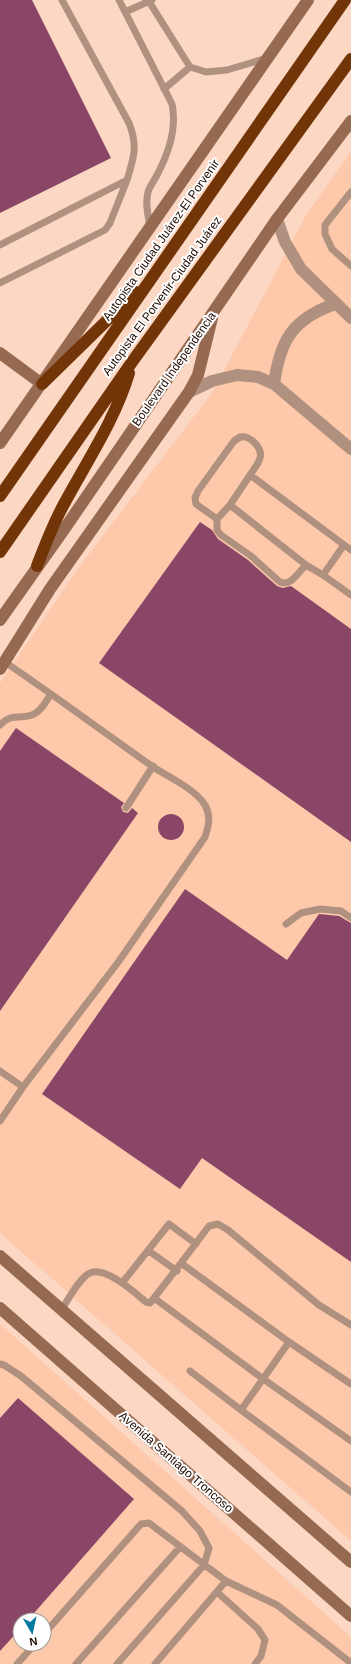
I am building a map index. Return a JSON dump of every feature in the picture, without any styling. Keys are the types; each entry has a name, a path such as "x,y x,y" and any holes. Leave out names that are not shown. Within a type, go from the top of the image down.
{"highway":[{"path":"314,44 336,0"},
{"name":"Autopista Ciudad Juárez-El Porvenir","path":"0,496 345,0"},
{"name":"Autopista El Porvenir-Ciudad Juárez","path":"0,552 132,362 351,59"},
{"path":"42,384 158,270"},
{"path":"37,566 48,536 63,505 92,455 121,398 132,362"}],"main road":[{"path":"0,443 308,0"},
{"name":"Boulevard Independencia","path":"0,620 63,531 277,219 351,120"},
{"path":"2,665 50,589 189,392 198,375 214,311"},
{"path":"0,352 42,384"},
{"path":"0,1256 351,1562"},
{"name":"Avenida Santiago Troncoso","path":"0,1308 351,1616"}],"street":[{"path":"277,219 285,242 301,269 351,318"},
{"path":"274,384 277,361 286,338 302,320 317,310 335,304"},
{"path":"189,392 212,381 237,375 258,377 274,384 351,448"}],"lane":[{"path":"0,283 104,230 110,223 128,180 136,148 134,136 129,123 62,0"},
{"path":"119,0 172,104 174,125 165,158 148,193 146,203 150,226"},
{"path":"126,12 150,1 190,67 206,72 227,70 269,57"},
{"path":"164,89 190,67"},
{"path":"0,245 128,180"},
{"path":"351,192 325,225 325,234 332,249 351,266"},
{"path":"217,519 196,504 195,498 198,491 234,441 240,437 248,437 260,450 260,460 230,505 217,519 217,530 221,535 251,556 283,584 290,582 306,565"},
{"path":"250,475 351,550"},
{"path":"230,505 306,565 351,595"},
{"path":"323,575 344,545"},
{"path":"0,1121 23,1087 119,961 206,837 210,824 208,813 204,804 195,794 51,694 2,665"},
{"path":"0,726 11,717 34,715 51,694"},
{"path":"126,808 153,766"},
{"path":"286,924 301,913 320,909 341,911 351,918"},
{"path":"0,1071 23,1087"},
{"path":"122,1283 169,1224 196,1244"},
{"path":"62,1309 82,1279 90,1273 99,1271 122,1283 146,1302 150,1303 177,1271 181,1263 209,1226 218,1224 223,1226 319,1305 351,1325"},
{"path":"148,1251 177,1271"},
{"path":"181,1263 289,1342 351,1384"},
{"path":"154,1298 262,1378 351,1441"},
{"path":"241,1410 262,1378 289,1342"},
{"path":"0,1364 4,1364 22,1376 182,1511 205,1538 209,1548 204,1565 117,1664"},
{"path":"190,1371 351,1492"},
{"path":"52,1625 141,1524 149,1523 226,1581 277,1605 351,1663"},
{"path":"76,1664 180,1547"},
{"path":"155,1664 226,1581"},
{"path":"217,1592 258,1629 265,1640 261,1656 255,1664"},
{"path":"17,1664 28,1652"}],"shaded area":[{"path":"351,151 351,1541 0,1233 0,683 79,567 212,393 305,217"},
{"path":"0,1324 351,1637 351,1664 0,1664"}],"building":[{"path":"0,0 32,0 111,158 0,213"},
{"path":"200,522 212,530 218,539 248,560 277,586 283,588 291,586 351,629 351,842 99,663"},
{"path":"16,728 124,803 121,807 123,812 128,813 132,808 138,813 0,1011 0,751"},
{"path":"171,814 180,818 184,827 180,836 171,840 162,836 158,827 162,818"},
{"path":"185,889 287,960 319,914 339,916 351,923 351,1262 202,1158 180,1189 42,1094"},
{"path":"18,1398 134,1499 35,1612 12,1612 12,1638 0,1651 0,1418"}]}
